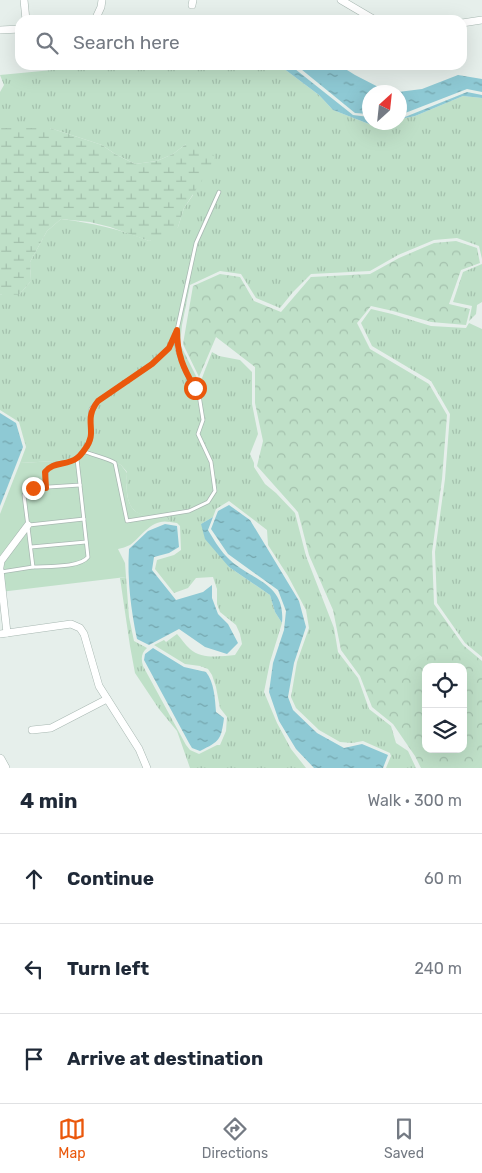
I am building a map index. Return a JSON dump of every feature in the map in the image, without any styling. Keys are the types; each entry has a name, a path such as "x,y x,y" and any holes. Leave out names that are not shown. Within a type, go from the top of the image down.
{"street":[{"path":"24,0 26,15"},
{"path":"97,15 102,0"},
{"path":"341,0 366,15"},
{"path":"353,8 358,0"},
{"path":"467,22 482,20"},
{"path":"0,30 15,29"},
{"path":"28,526 0,563 4,633 71,624 77,626 84,634 99,686 139,748 147,768"},
{"path":"32,730 51,728 107,699"},
{"path":"0,759 5,768"}],"lane":[{"path":"46,488 45,472 48,468 77,459 89,444 92,434 91,409 98,401 152,364 169,348 177,330 196,242 220,192"},
{"path":"84,451 100,458 110,459 115,464 127,521 189,511 208,502 215,491 212,462 198,434 203,420 199,395 185,372 177,348 177,330"},
{"path":"0,570 79,564 86,560 88,557 77,459"},
{"path":"33,567 24,495 33,488 80,485"},
{"path":"28,526 84,519"},
{"path":"31,547 86,542"}],"green space":[{"path":"52,70 286,70 319,95 333,110 362,121 362,130 407,130 407,118 463,96 482,98 482,259 479,246 457,238 434,240 398,255 370,271 311,274 280,308 256,298 241,274 220,271 190,285 180,344 198,380 202,378 212,352 219,356 240,360 252,372 252,404 258,434 250,454 254,467 265,484 295,513 306,556 334,628 338,652 358,678 369,709 391,726 396,743 408,751 416,768 386,768 391,756 390,753 363,741 352,743 340,742 319,730 296,708 291,697 297,662 309,628 306,610 288,576 268,545 267,530 229,501 216,509 213,517 201,524 229,567 270,595 275,612 282,623 270,662 264,692 277,723 291,749 306,768 190,768 177,731 159,709 135,673 120,578 126,577 129,617 134,641 147,648 142,656 143,666 186,745 190,750 199,754 220,745 226,731 227,717 220,708 212,675 208,669 185,664 154,645 164,640 166,642 177,634 188,647 200,655 235,655 242,644 240,634 236,625 220,612 217,604 217,589 213,577 196,578 188,588 174,593 155,569 157,560 174,555 181,550 180,526 177,523 170,522 165,515 153,516 137,512 132,507 127,493 127,472 121,465 86,449 73,460 20,463 26,447 19,422 0,410 0,294 19,295 31,281 30,262 47,231 61,219 106,227 149,241 178,227 184,208 193,195 186,144 173,154 157,161 135,164 102,145 50,128 0,128 0,92 4,85 0,75"},
{"path":"0,128 50,128 102,145 135,164 157,161 173,154 186,144 206,151 215,157 184,208 178,227 169,235 149,241 90,222 61,219 47,231 30,262 31,281 19,295 2,295 0,294"},
{"path":"456,241 477,248 480,263 461,270 449,304 470,309 466,325 431,322 371,306 357,323 370,349 429,384 447,415 442,479 432,552 434,604 463,645 482,661 482,768 421,768 393,724 372,707 360,676 341,650 333,610 309,555 298,512 257,466 263,441 255,403 255,367 216,337 199,377 183,344 193,286 220,274 240,277 254,301 281,312 311,277 370,274 399,258 434,243"},
{"path":"482,264 482,302 477,305 476,314 469,321 472,306 453,302 463,272"},
{"path":"371,309 431,326 466,328 469,323 482,329 482,657 465,643 437,603 435,552 445,479 450,414 431,381 372,346 361,323"},
{"path":"86,449 121,465 127,473 129,501 137,512 144,515 165,514 170,522 164,521 153,525 130,545 118,549 125,563 126,577 0,592 4,562 33,525 28,520 0,557 0,514 20,463 73,460"}],"water":[{"path":"286,70 296,70 353,115 362,116 362,121 333,110 319,95"},
{"path":"302,70 347,70 374,85 362,85 362,114 355,113"},
{"path":"458,75 482,79 482,92 467,89 407,112 407,91 422,89"},
{"path":"467,92 482,95 482,98 463,96 415,116 407,116"},
{"path":"0,413 16,423 23,447 0,506"},
{"path":"229,505 250,520 299,601 306,627 294,663 288,697 293,710 317,733 344,748 362,744 388,755 383,768 314,768 296,749 279,721 269,692 273,663 284,630 286,611 278,590 228,554 211,529 218,511"},
{"path":"213,517 208,530 216,543 223,553 235,564 272,590 278,598 282,609 282,623 275,612 270,595 229,567 205,539 201,524"},
{"path":"165,524 177,526 179,547 169,553 154,557 152,570 176,600 203,592 212,585 212,598 218,614 228,624 238,643 227,654 205,647 179,629 149,645 137,639 130,594 129,549 148,531"},
{"path":"153,648 184,667 206,672 211,680 216,712 224,718 220,735 212,745 200,751 192,748 144,660 145,654"}],"route":[{"path":"33,488 46,488 45,472 48,468 77,459 89,444 92,434 91,409 98,401 152,364 169,348 177,330 177,348 185,372 195,388"}]}
